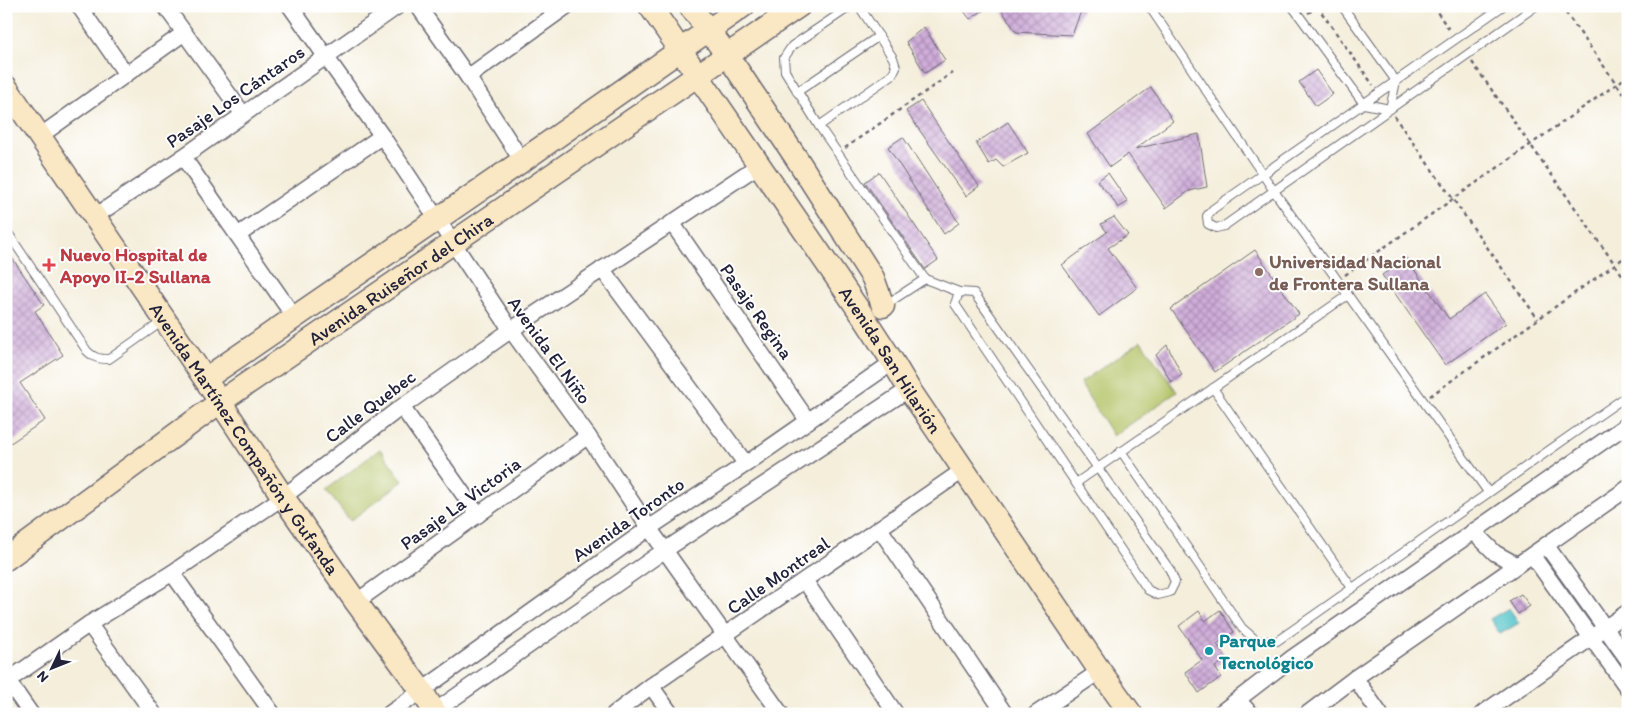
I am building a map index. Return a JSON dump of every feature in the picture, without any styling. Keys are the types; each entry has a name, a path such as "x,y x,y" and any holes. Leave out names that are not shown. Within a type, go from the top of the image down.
{"street":[{"path":"79,6 126,74"},
{"path":"164,6 243,114"},
{"name":"Avenida El Niño","path":"290,6 382,136 452,244 511,330 588,436 649,528 781,714"},
{"name":"Pasaje Los Cántaros","path":"94,217 184,157 398,6"},
{"path":"418,6 468,77 522,161"},
{"path":"468,77 567,6"},
{"name":"Avenida San Hilarión","path":"650,6 759,165 874,313 893,362 909,389 1131,714"},
{"name":"Avenida San Hilarión","path":"690,6 728,56 873,278 874,313"},
{"path":"205,378 437,220 743,6"},
{"name":"Avenida Ruiseñor del Chira","path":"6,559 220,402 799,6"},
{"path":"40,136 184,33"},
{"name":"Avenida Martínez Compañón y Gufanda","path":"6,87 205,378 283,497 356,602 421,690 434,713"},
{"path":"238,235 382,136"},
{"path":"184,157 295,318"},
{"name":"Calle Quebec","path":"7,681 89,624 172,573 283,497 402,407 511,330 759,165"},
{"name":"Pasaje Regina","path":"672,223 808,421"},
{"path":"602,269 746,464"},
{"name":"Avenida Toronto","path":"389,714 649,528 746,464 893,362"},
{"path":"434,713 665,550 909,389"},
{"path":"402,407 478,515"},
{"path":"1218,714 1300,653 1628,424"},
{"name":"Pasaje La Victoria","path":"356,602 588,436"},
{"name":"Calle Montreal","path":"614,714 651,686 965,470"},
{"path":"1307,714 1355,678 1628,488"},
{"path":"880,529 1005,714"},
{"path":"1473,531 1495,553 1517,565"},
{"path":"1546,545 1628,660"},
{"path":"1532,555 1592,636 1628,689"},
{"path":"172,573 273,714"},
{"path":"805,581 896,714"},
{"path":"1482,714 1628,612"},
{"path":"89,624 154,714"},
{"path":"1036,714 1100,671"},
{"path":"1355,678 1380,714"},
{"path":"7,681 31,714"},
{"path":"651,686 671,714"},
{"path":"1238,700 1251,714"}],"lane":[{"path":"851,6 792,46 784,58 785,72 819,126 925,279 959,292 974,292 1170,570 1175,582 1170,592 1158,595 1148,590 955,304 959,292"},
{"path":"819,126 892,75 896,66 893,58 859,6"},
{"path":"1149,6 1337,281 1488,492"},
{"path":"1292,6 1364,104 1390,109"},
{"path":"1342,6 1396,81 1390,109"},
{"path":"1504,6 1213,209 1207,216 1208,224 1216,228 1224,226 1536,6"},
{"path":"797,92 879,36"},
{"path":"6,230 87,351 93,357 99,359 109,358 165,320"},
{"path":"874,313 925,279"},
{"path":"1076,483 1348,295"},
{"path":"1213,388 1352,588"},
{"path":"1120,452 1242,628 1256,641 1277,641 1628,395"}],"path":[{"path":"1317,6 1379,93"},
{"path":"1433,6 1456,39"},
{"path":"1561,6 1628,100"},
{"path":"1467,55 1628,284"},
{"path":"838,153 952,73"},
{"path":"1337,281 1628,76"},
{"path":"1390,109 1538,319"},
{"path":"1423,401 1628,254"}],"green space":[{"path":"1141,341 1177,392 1113,436 1080,383"},
{"path":"380,449 403,481 350,521 326,490"}],"water":[{"path":"1509,608 1519,623 1500,634 1490,619"}],"building":[{"path":"960,6 990,6 970,19"},
{"path":"999,6 1083,6 1072,35 1016,32"},
{"path":"924,27 945,60 925,73 906,42"},
{"path":"1316,70 1333,94 1316,106 1299,82"},
{"path":"1151,87 1173,121 1135,149 1199,134 1207,187 1189,191 1166,208 1128,154 1110,167 1088,134"},
{"path":"921,101 979,186 966,196 906,111"},
{"path":"1008,122 1028,153 1003,167 996,160 989,164 976,143"},
{"path":"903,137 959,223 944,234 888,147"},
{"path":"879,172 938,260 925,269 865,182"},
{"path":"1108,173 1128,202 1118,208 1097,181"},
{"path":"1114,217 1128,235 1108,248 1137,288 1099,316 1062,265 1107,232 1101,224"},
{"path":"6,249 44,305 35,311 63,355 20,383 45,420 6,446"},
{"path":"1255,250 1299,314 1215,372 1171,309"},
{"path":"1406,258 1449,319 1485,294 1506,323 1445,365 1382,275"},
{"path":"1167,345 1182,375 1171,382 1156,355"},
{"path":"1521,594 1530,606 1518,614 1509,601"},
{"name":"Parque Tecnológico","path":"1220,610 1234,632 1217,644 1227,659 1215,667 1221,677 1199,693 1185,672 1202,660 1179,626 1199,611 1205,621"}],"place":[{"name":"Nuevo Hospital de Apoyo II-2 Sullana","path":"49,265"},
{"name":"Universidad Nacional de Frontera Sullana","path":"1259,272"},
{"name":"Parque Tecnológico","path":"1209,651"}]}
